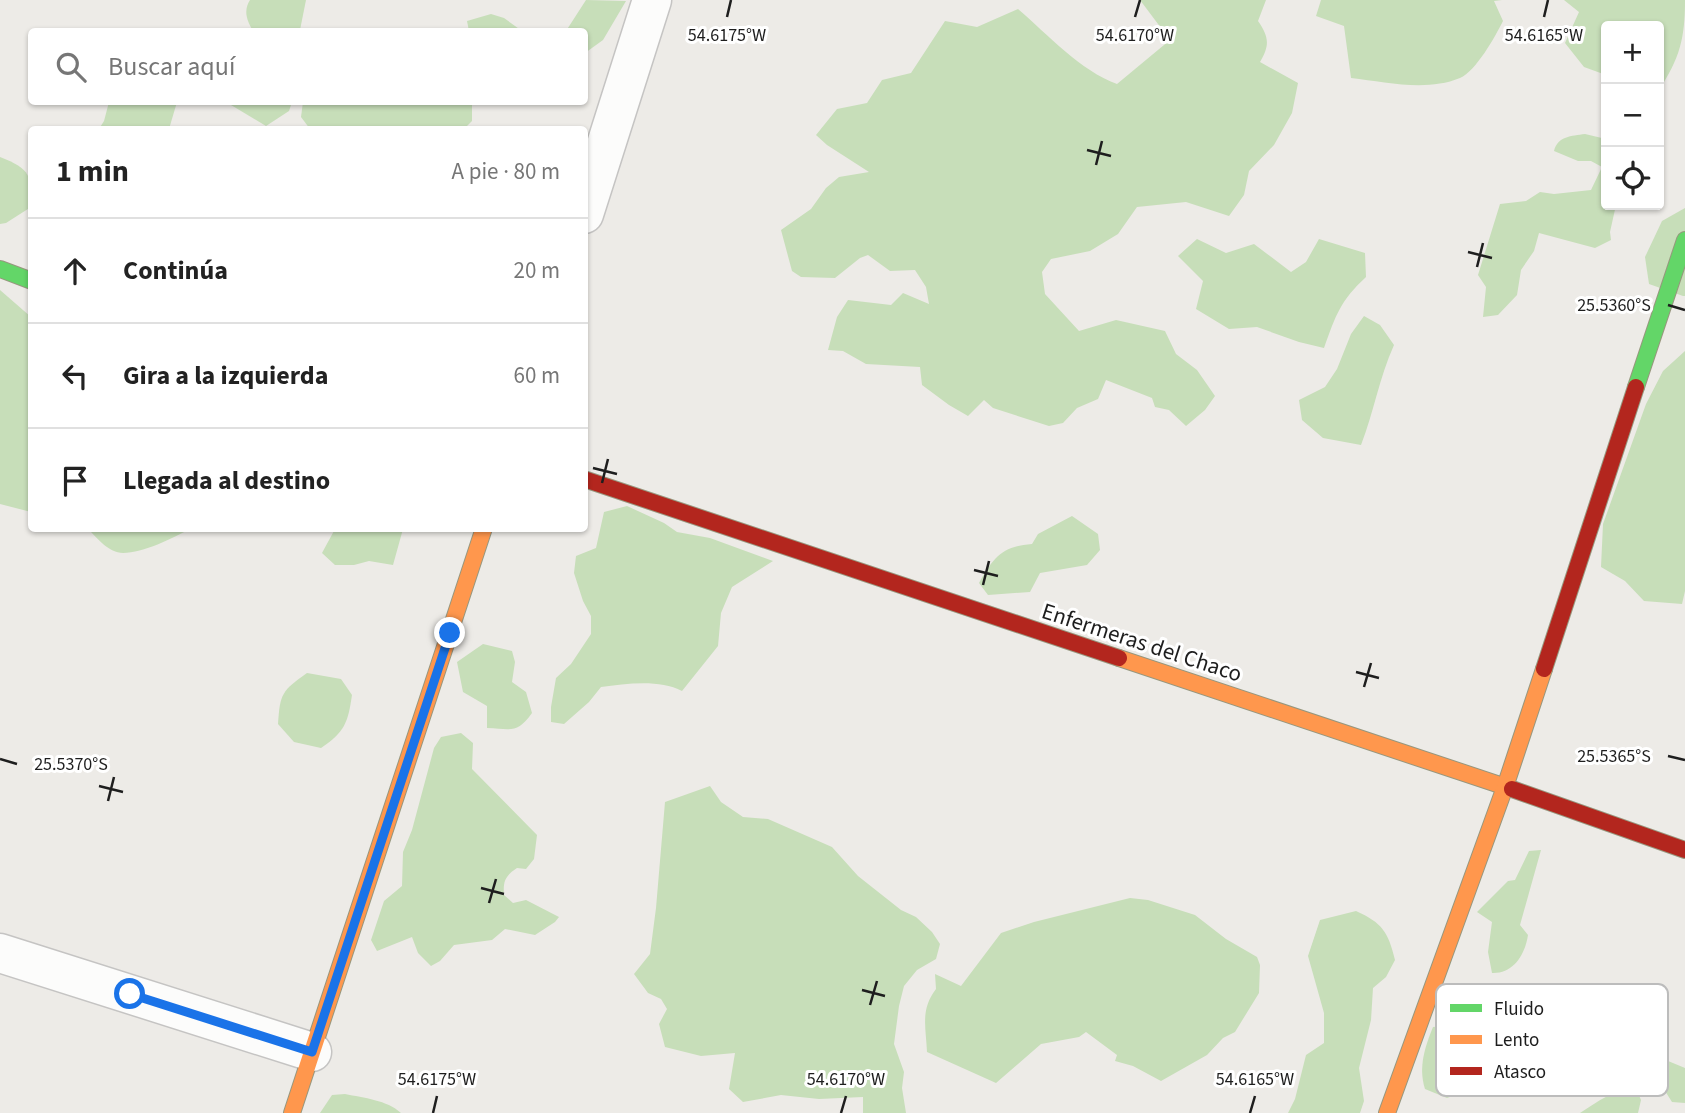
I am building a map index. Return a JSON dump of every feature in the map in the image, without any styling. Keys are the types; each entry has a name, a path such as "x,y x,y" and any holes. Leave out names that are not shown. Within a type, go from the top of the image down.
{"street":[{"path":"588,201 652,0"},
{"path":"1387,1113 1505,787 1685,240"},
{"path":"0,269 28,280"},
{"name":"Enfermeras del Chaco","path":"588,480 1505,787 1685,850"},
{"path":"292,1113 483,532"},
{"path":"0,953 312,1052"}],"green space":[{"path":"250,0 306,0 300,28 252,28 247,8"},
{"path":"586,0 626,1 603,40 588,51 588,28 568,28"},
{"path":"1140,0 1266,0 1258,21 1267,41 1260,62 1298,83 1292,113 1274,145 1249,171 1244,195 1229,216 1186,202 1137,207 1118,234 1090,251 1051,259 1042,272 1045,294 1079,331 1116,320 1165,331 1176,354 1197,370 1215,396 1205,410 1186,426 1169,410 1155,407 1152,398 1106,380 1098,399 1077,408 1063,423 1049,426 993,408 984,400 968,416 922,385 920,367 866,364 843,351 828,350 837,317 848,300 891,305 903,293 929,304 926,287 915,270 890,271 868,255 860,258 835,278 801,277 792,271 781,230 811,209 826,188 839,177 869,172 816,135 837,109 867,103 882,80 911,73 945,21 977,27 1018,9 1078,61 1117,84 1170,40"},
{"path":"1321,0 1502,0 1494,1 1503,21 1479,61 1460,78 1434,84 1392,83 1351,78 1344,26 1316,16"},
{"path":"1564,0 1685,0 1680,47 1664,82 1664,21 1601,21 1601,73 1584,67 1565,43 1579,12"},
{"path":"491,14 504,18 518,28 468,28 467,21"},
{"path":"108,105 176,105 170,126 101,126"},
{"path":"231,105 291,105 289,111 266,126"},
{"path":"303,105 472,105 472,121 467,126 308,126 301,117"},
{"path":"1585,134 1601,138 1601,166 1554,151 1559,142 1570,136"},
{"path":"0,157 18,166 28,175 28,209 0,224"},
{"path":"1601,169 1601,210 1615,210 1611,240 1595,248 1539,233 1534,251 1521,270 1517,295 1498,315 1483,317 1486,287 1478,275 1500,204 1526,201 1540,192 1554,194 1591,190"},
{"path":"1685,208 1683,296 1649,284 1645,257 1662,221"},
{"path":"1197,239 1226,253 1254,244 1291,272 1306,262 1319,239 1365,253 1366,277 1340,309 1324,348 1257,327 1229,329 1196,309 1203,281 1178,256"},
{"path":"0,290 28,314 28,511 0,504"},
{"path":"1364,316 1380,325 1394,345 1361,445 1323,438 1302,420 1299,400 1325,387 1337,369 1351,334"},
{"path":"1685,351 1685,591 1682,604 1644,601 1625,581 1601,567 1603,524 1646,404 1663,371"},
{"path":"627,506 677,532 710,538 773,561 732,587 721,613 718,646 682,691 653,684 601,687 589,702 564,724 551,722 556,678 571,664 591,634 591,616 574,573 576,556 596,548 604,512"},
{"path":"1072,516 1098,534 1100,550 1087,565 1040,573 1030,592 988,595 979,583 994,560 1013,547 1032,544 1038,534"},
{"path":"91,532 184,532 149,548 123,553 108,548"},
{"path":"333,532 402,532 393,565 369,561 354,565 335,565 322,553"},
{"path":"483,644 512,651 515,662 512,682 526,692 532,713 527,720 513,729 487,728 487,706 463,692 457,662"},
{"path":"307,673 341,679 352,695 344,726 321,748 294,742 278,724 281,699 292,684"},
{"path":"461,733 473,743 472,769 537,835 534,859 526,869 517,868 507,876 504,895 513,903 526,900 559,917 535,935 505,929 492,940 454,945 440,961 431,966 418,953 412,937 377,951 371,940 384,901 402,886 403,852 412,830 434,748 441,737"},
{"path":"710,786 721,802 743,817 768,819 832,847 858,876 901,910 916,917 940,944 936,959 917,970 904,986 899,1006 894,1044 904,1072 902,1088 906,1113 863,1113 863,1097 819,1099 781,1095 743,1102 729,1089 735,1053 701,1056 665,1047 659,1024 667,1009 661,999 648,993 634,974 650,954 665,802"},
{"path":"1541,850 1520,925 1528,935 1524,950 1512,967 1492,973 1488,952 1492,922 1477,912 1508,881 1515,880 1529,851"},
{"path":"1130,898 1148,900 1195,915 1226,939 1257,957 1260,965 1259,993 1235,1032 1223,1038 1207,1055 1161,1081 1133,1066 1115,1061 1117,1055 1086,1032 1079,1037 1041,1044 996,1083 927,1052 926,1012 936,989 935,974 961,986 1001,933"},
{"path":"1356,911 1383,929 1395,960 1386,977 1373,988 1371,1020 1359,1068 1364,1101 1360,1113 1288,1113 1295,1099 1306,1055 1324,1043 1324,1013 1308,956 1320,920"},
{"path":"1433,1027 1436,1027 1436,1094 1425,1089 1422,1065"},
{"path":"1668,1061 1685,1068 1685,1103 1672,1102 1668,1096"},
{"path":"345,1094 382,1102 401,1113 320,1113 332,1095"},
{"path":"1608,1096 1639,1096 1641,1100 1638,1113 1580,1113"}],"traffic: fast":[{"path":"1636,387 1685,240"},
{"path":"0,269 28,280"}],"traffic: slow":[{"path":"292,1113 483,532"},
{"path":"1119,658 1512,789"},
{"path":"1387,1113 1505,787 1544,669"}],"traffic: jam":[{"path":"1544,669 1636,387"},
{"path":"588,480 1119,658"},
{"path":"1512,789 1685,850"}],"route":[{"path":"130,994 312,1052 450,633"}]}
